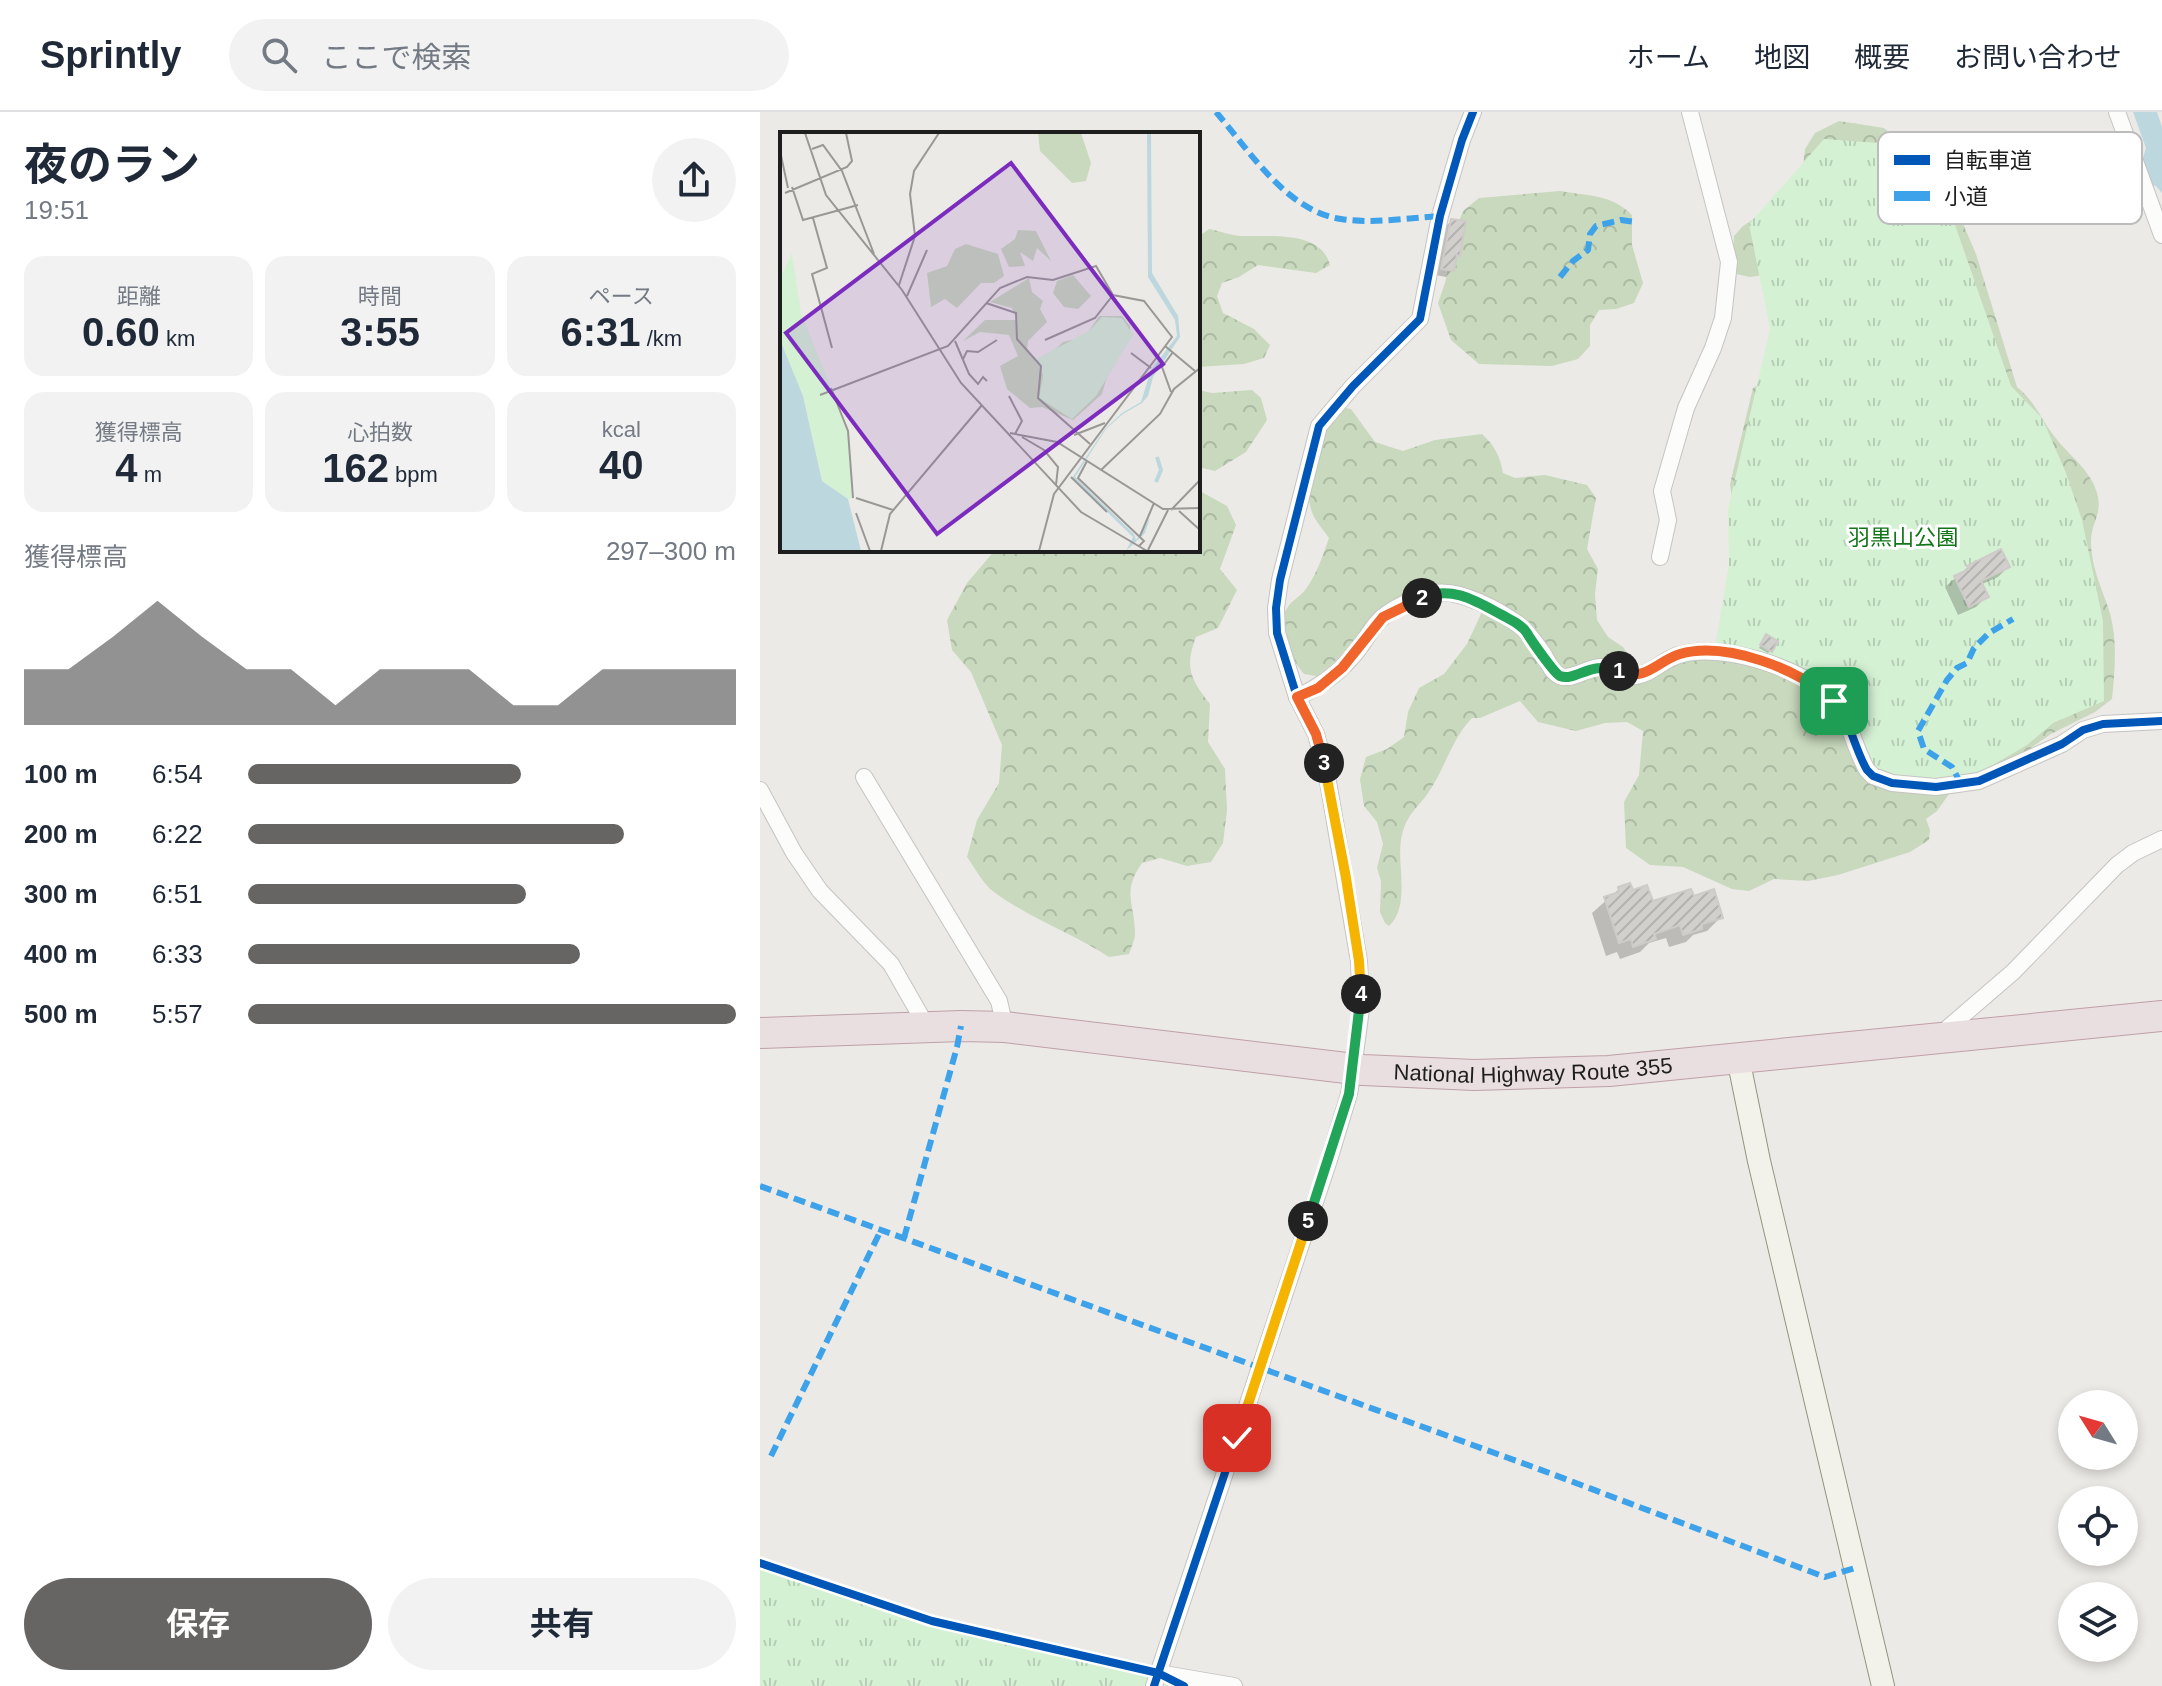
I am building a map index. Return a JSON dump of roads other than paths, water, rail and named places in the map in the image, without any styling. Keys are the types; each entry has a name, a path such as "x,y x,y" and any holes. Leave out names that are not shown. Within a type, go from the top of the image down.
{"highway":[{"name":"National Highway Route 355","path":"760,1033 1005,1027 1353,1069 1474,1075 1569,1074 2162,1016"}],"street":[{"path":"1234,1686 1156,1680 1329,1160 1349,1094 1361,1009 1359,961 1327,776 1316,734 1297,697 1277,633 1276,608 1280,580 1319,426 1353,386 1420,319 1434,261 1440,216 1473,112"},
{"path":"1660,557 1668,520 1662,491 1686,408 1723,318 1729,262 1690,112"},
{"path":"2117,112 2124,132"},
{"path":"2142,180 2162,235"},
{"path":"1297,697 1318,688 1342,668 1383,617 1441,592 1467,597 1517,623 1562,677 1597,667 1609,667 1630,676 1640,675 1668,659 1694,652 1766,661 1811,683 1834,701 1867,770 1873,776 1892,783 1936,787 1979,781 2062,744 2083,730 2115,722 2162,721"},
{"path":"864,777 999,1001 1005,1027"},
{"path":"760,790 794,853 820,891 891,964 927,1027"},
{"path":"1944,1038 1949,1027 2013,972 2117,865 2162,839"},
{"path":"1738,1058 1759,1161 1883,1686"}],"water":[{"path":"2133,112 2157,112 2162,127 2162,193 2156,186 2150,185 2142,161 2146,148"}],"park label":[{"name":"羽黒山公園","path":"1903,537"}]}
